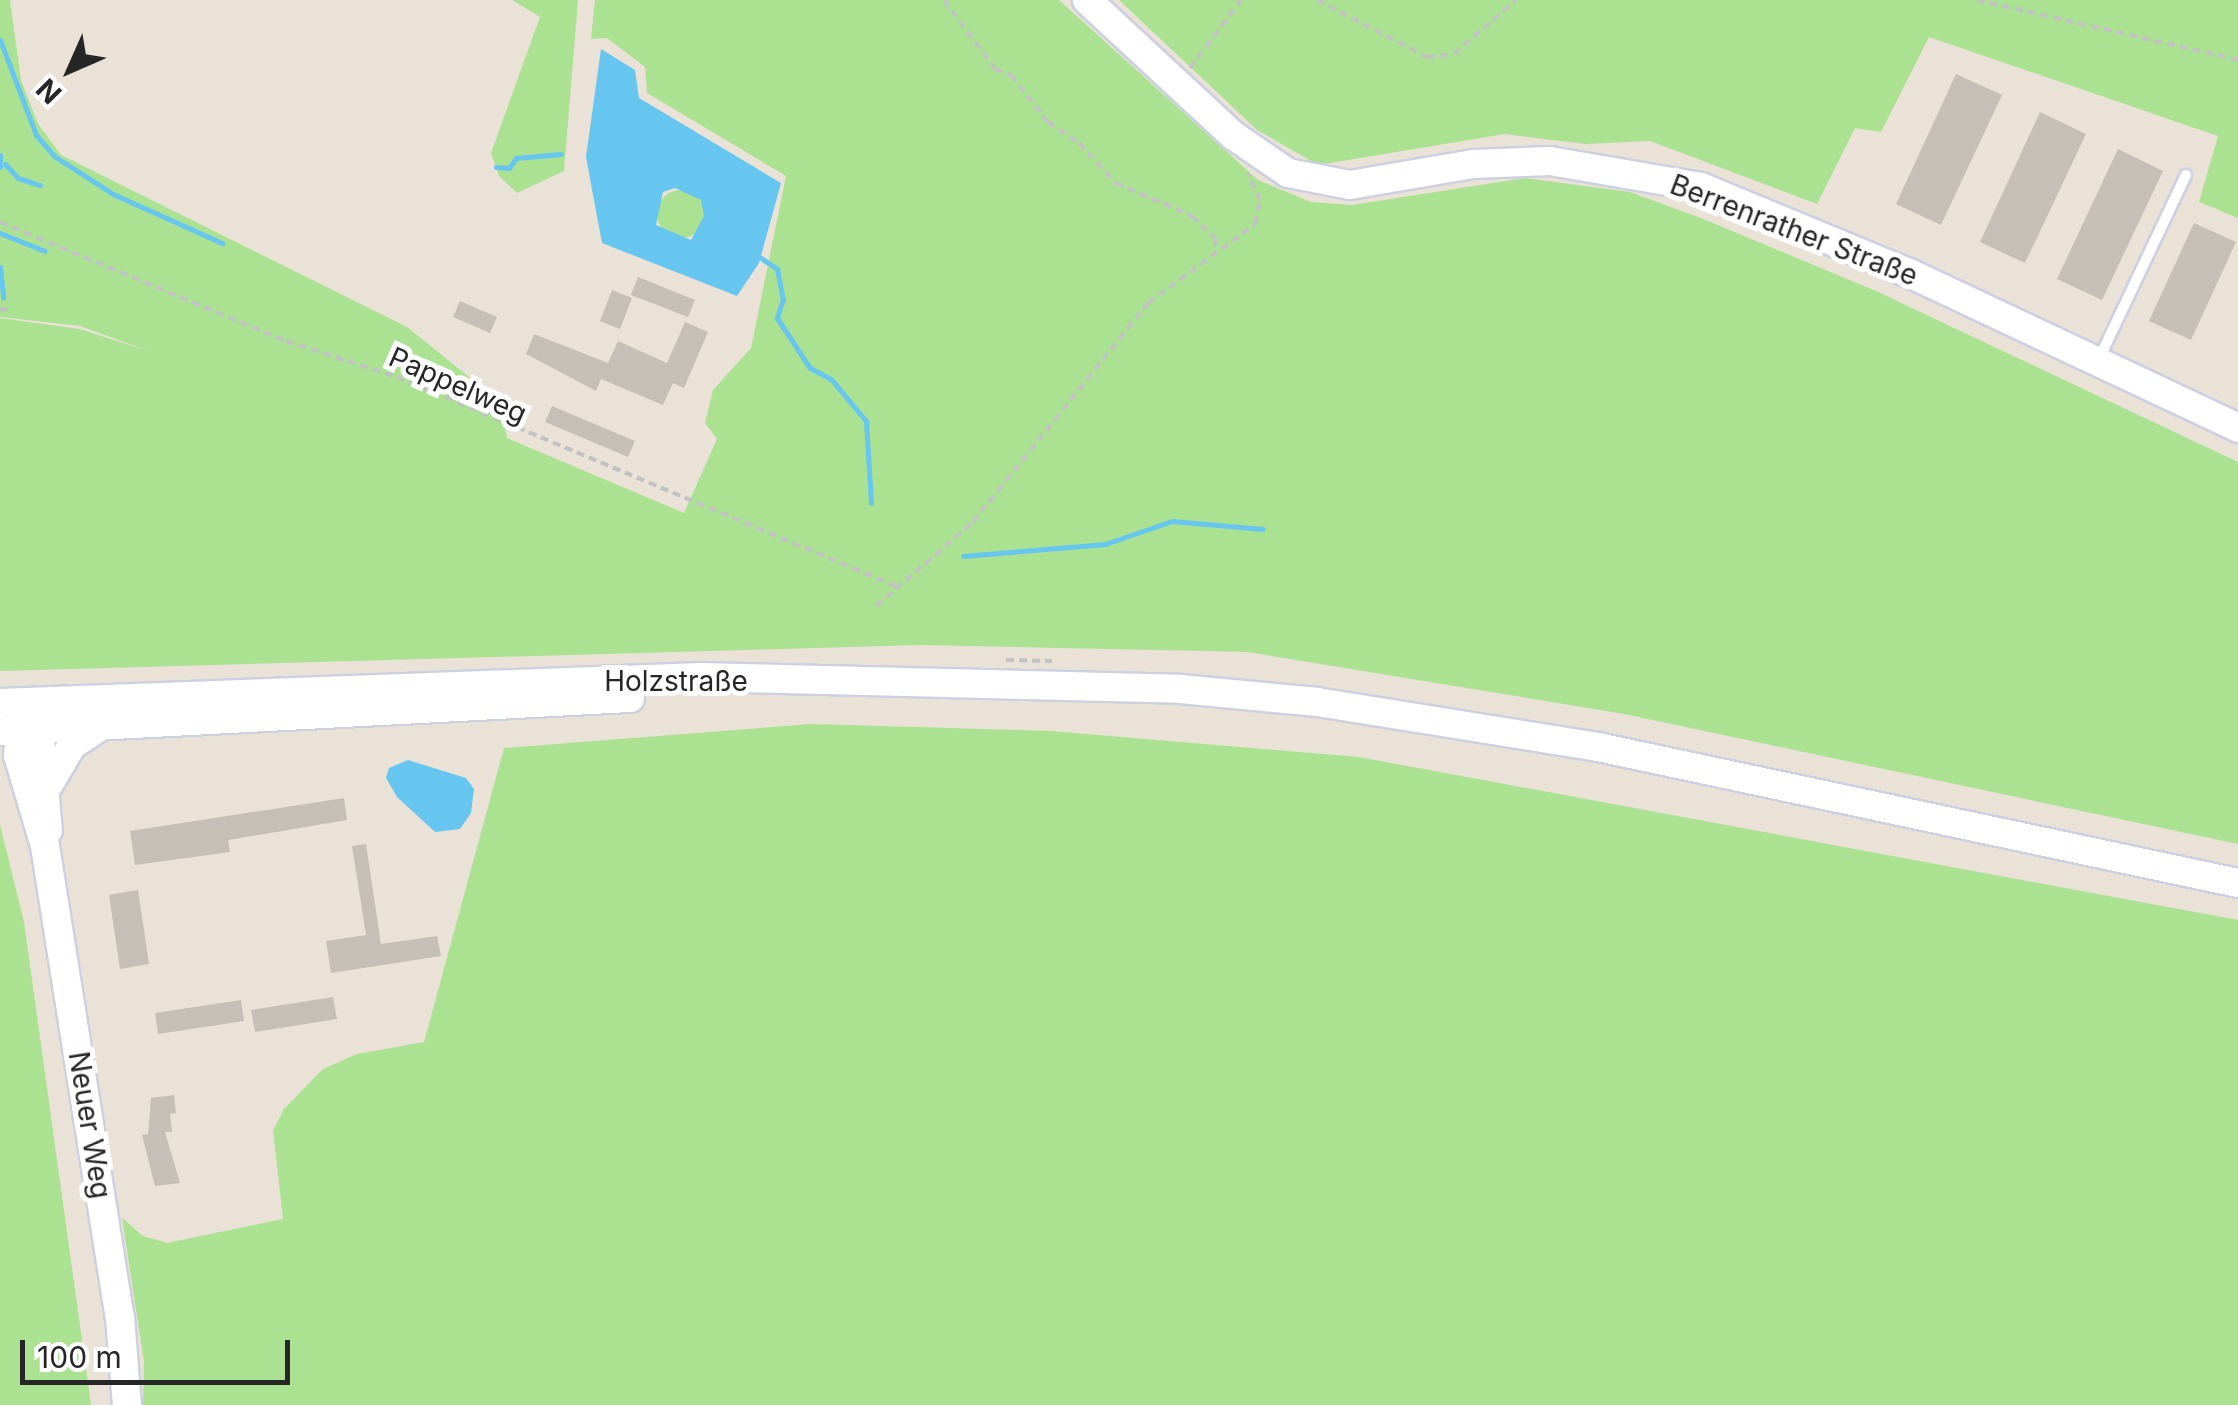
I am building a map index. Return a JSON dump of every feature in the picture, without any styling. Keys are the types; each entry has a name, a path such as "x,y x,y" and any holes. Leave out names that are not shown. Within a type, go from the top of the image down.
{"main road":[{"name":"Berrenrather Straße","path":"1087,0 1262,159 1319,183 1350,185 1473,164 1531,161 1632,170 1702,187 1794,224 2238,428"},
{"name":"Holzstraße","path":"12,702 700,678 765,682"},
{"name":"Holzstraße","path":"20,730 707,694 765,682"},
{"path":"765,682 1062,682 1317,702 1598,747 2238,883"},
{"name":"Neuer Weg","path":"12,702 37,795 120,1316 126,1405"},
{"path":"0,766 37,795 72,745 104,724"}],"lane":[{"path":"2098,362 2186,175"}],"path":[{"path":"944,0 995,69 1011,75 1062,136 1078,143 1116,183 1192,216 1214,238 1216,252"},
{"path":"1177,84 1241,0"},
{"path":"1317,0 1427,57 1454,54 1516,0"},
{"path":"1977,0 2238,60"},
{"path":"876,606 973,522 1148,303 1254,224 1260,200 1246,170 1261,176"},
{"name":"Pappelweg","path":"0,222 286,341 398,377 898,587"},
{"path":"0,309 13,310"}],"green space":[{"path":"0,0 10,0 21,80 38,124 61,155 407,327 500,402 507,438 684,513 717,439 705,423 713,390 751,348 786,176 647,93 645,67 607,38 591,39 595,0 1059,0 1258,180 1311,202 1352,205 1525,178 1630,192 1701,218 1876,291 2238,462 2238,844 1624,714 1248,652 920,645 0,671 0,318 80,329 151,352 80,326 0,317"},
{"path":"512,0 578,0 564,171 517,193 499,176 491,153 540,17"},
{"path":"1119,0 2238,0 2238,218 2199,202 2218,136 1929,37 1881,132 1855,128 1817,204 1650,141 1585,144 1505,134 1318,165 1257,130"},
{"path":"681,190 698,197 705,214 698,231 681,238 664,231 657,214 664,197"},
{"path":"811,724 1051,731 1359,757 2238,920 2238,1405 143,1405 144,1362 122,1218 143,1236 167,1243 283,1219 273,1131 284,1109 323,1069 357,1054 424,1042 504,748"},
{"path":"0,825 24,922 91,1405 0,1405"}],"water":[{"path":"601,49 635,70 639,98 781,183 759,263 737,296 602,243 586,157","holes":["675,188 701,200 704,216 691,240 656,225 663,192"]},
{"path":"408,760 466,778 474,789 471,813 460,829 435,832 397,797 386,778 389,768"}],"building":[{"path":"1956,74 2002,95 1941,225 1896,204"},
{"path":"2040,112 2086,134 2025,263 1980,242"},
{"path":"2118,149 2163,171 2102,300 2057,279"},
{"path":"2194,223 2236,242 2191,340 2149,321"},
{"path":"638,277 695,300 688,317 631,295"},
{"path":"612,290 632,298 620,329 600,321"},
{"path":"460,301 497,317 490,333 453,317"},
{"path":"685,322 708,332 684,388 673,383 663,405 601,379 596,391 526,354 534,334 608,363 618,341 667,363"},
{"path":"552,406 635,441 628,457 545,422"},
{"path":"344,798 347,820 228,840 230,852 135,865 130,831"},
{"path":"366,844 381,944 437,936 441,956 331,973 326,941 366,935 352,846"},
{"path":"138,890 149,964 120,969 109,895"},
{"path":"333,997 337,1019 255,1032 251,1010"},
{"path":"241,1000 244,1021 158,1034 155,1013"},
{"path":"174,1095 172,1132 165,1132 180,1183 155,1186 142,1135 148,1134 151,1098"}],"waterway":[{"path":"0,40 36,135 54,156 113,194 222,243"},
{"path":"496,167 509,168 516,158 561,154"},
{"path":"0,155 0,167"},
{"path":"5,164 18,178 40,185"},
{"path":"0,233 45,251"},
{"path":"755,254 777,269 783,299 777,318 810,368 831,379 866,421 871,503"},
{"path":"0,267 3,298"},
{"path":"963,556 1105,544 1172,521 1263,529"}]}
